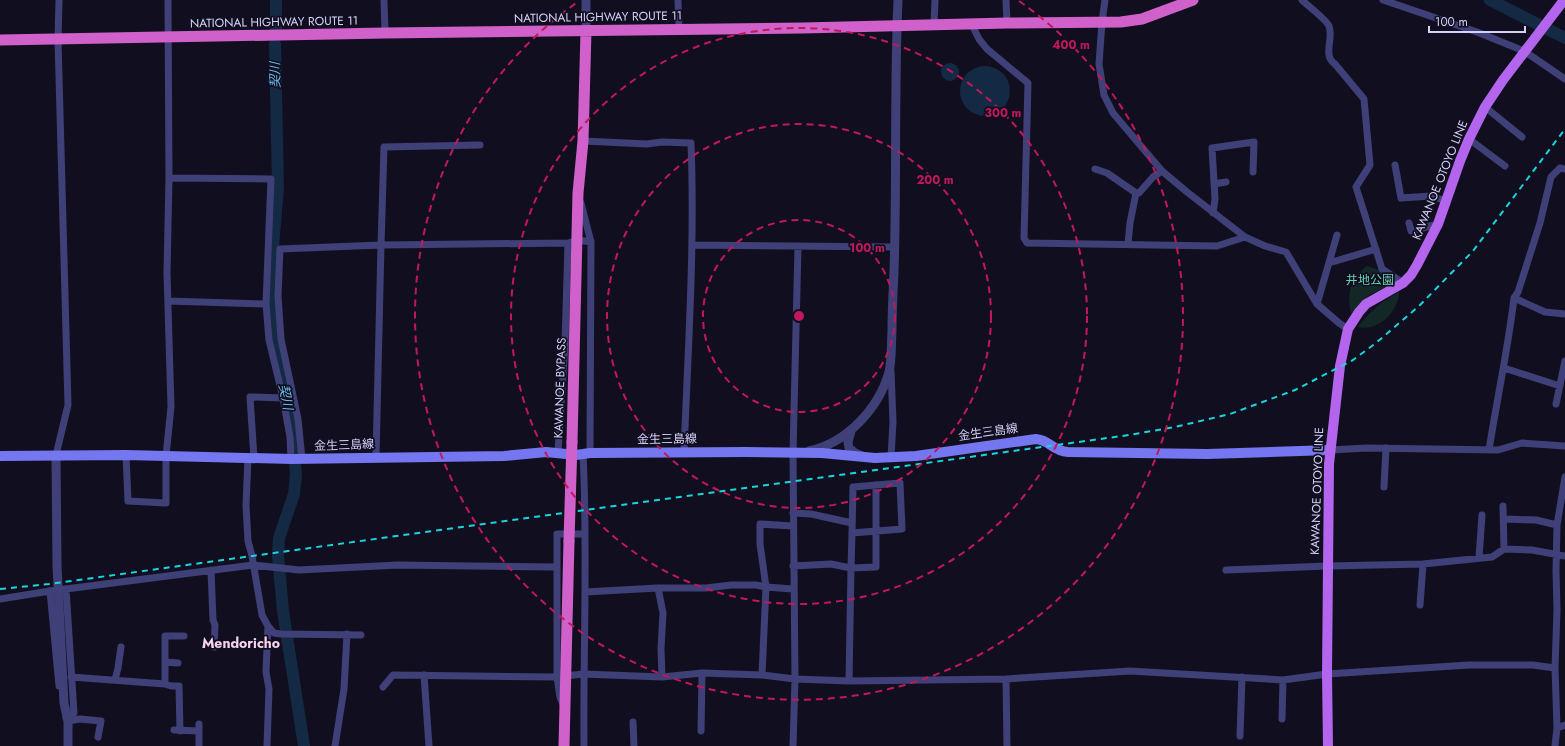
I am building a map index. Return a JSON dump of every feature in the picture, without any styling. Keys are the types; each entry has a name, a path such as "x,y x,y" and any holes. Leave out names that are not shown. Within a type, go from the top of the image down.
{"highway":[{"name":"NATIONAL HIGHWAY ROUTE 11","path":"0,40 385,33 803,28 971,23 1121,22 1142,19 1193,0"},
{"name":"KAWANOE BYPASS","path":"564,746 565,708 561,677 569,541 572,442 573,242 583,141 586,31"}],"main road":[{"name":"KAWANOE OTOYO LINE","path":"1328,746 1327,674 1330,450 1340,366 1348,329 1366,304 1403,283 1417,266 1438,224 1469,139 1485,107 1524,51 1563,1"},
{"name":"金生三島線","path":"0,456 126,455 296,459 504,456 533,452 558,452 576,455 746,452 844,454 864,457 891,457 916,456 1036,439 1046,441 1057,450 1068,452 1207,454 1330,450"}],"street":[{"path":"59,0 58,40 68,405 56,455 57,566 64,703 68,721 68,746"},
{"path":"126,455 128,501 166,503 166,456 171,407 168,301 168,0"},
{"path":"384,0 385,33"},
{"path":"586,0 586,31"},
{"path":"678,0 679,29"},
{"path":"795,453 816,450 851,431 873,406 889,371 895,247 898,0"},
{"path":"934,24 935,0"},
{"path":"1006,0 1007,23"},
{"path":"1105,0 1099,64 1106,100 1113,113 1162,171 1213,213 1245,237 1265,246 1286,252 1317,304 1348,329"},
{"path":"1302,0 1327,23 1330,28 1329,56 1331,61 1364,100 1370,165 1356,187 1382,269 1403,283"},
{"path":"1383,0 1477,32 1524,51 1565,79"},
{"path":"971,23 979,39 987,49 1028,83 1024,238 1028,243 1217,246 1245,237"},
{"path":"1485,107 1522,137"},
{"path":"1469,139 1505,166"},
{"path":"583,141 647,144 662,142 691,143 693,184 692,245 684,452"},
{"path":"1213,213 1215,199 1212,148 1254,142 1253,172"},
{"path":"376,457 384,147 480,145"},
{"path":"1395,165 1401,198 1431,196 1446,201"},
{"path":"1489,450 1495,410 1504,368 1514,298 1518,292 1540,223 1551,177 1560,168 1565,169"},
{"path":"1095,169 1107,173 1139,193 1153,177 1162,171"},
{"path":"169,178 271,179 266,304 269,340 296,459"},
{"path":"1214,184 1226,182"},
{"path":"1128,244 1130,223 1136,192"},
{"path":"578,193 591,242 586,454 583,674 584,746"},
{"path":"1409,222 1411,231 1438,224"},
{"path":"1317,304 1337,235"},
{"path":"558,452 573,242"},
{"path":"296,459 298,419 281,339 278,296 280,249 382,245 591,242"},
{"path":"692,245 895,247"},
{"path":"793,746 795,679 793,513 798,246"},
{"path":"1329,263 1376,249"},
{"path":"1514,298 1545,312 1565,314"},
{"path":"168,301 266,304"},
{"path":"890,359 893,422 891,457"},
{"path":"1556,404 1565,361"},
{"path":"1504,368 1560,386"},
{"path":"283,398 250,397 251,458 246,505 248,541 262,615 274,633 360,634"},
{"path":"851,431 848,442 849,448 855,453 864,457"},
{"path":"840,438 838,444 839,449 844,454"},
{"path":"1330,450 1386,448 1498,450 1522,443 1565,446"},
{"path":"1384,487 1386,448"},
{"path":"1555,746 1555,668 1558,610 1556,554 1558,525 1565,477"},
{"path":"849,681 851,568 853,488 900,483 902,529 852,534"},
{"path":"793,566 831,564 851,568 876,567 876,485"},
{"path":"1503,506 1504,549"},
{"path":"793,513 811,514 852,524"},
{"path":"1479,558 1482,515"},
{"path":"1504,519 1536,520 1558,525"},
{"path":"762,675 766,587 760,544 760,524 793,526"},
{"path":"561,677 557,534 585,534"},
{"path":"1226,570 1423,564 1492,557 1504,549 1532,550 1565,556"},
{"path":"0,599 253,564 299,570 398,565 557,568"},
{"path":"1420,605 1423,564"},
{"path":"211,570 213,620 215,625 214,647"},
{"path":"585,592 658,588 706,588 731,585 756,585 793,589"},
{"path":"658,588 664,613 661,649 662,677"},
{"path":"66,589 74,713 68,721"},
{"path":"50,591 62,713 68,721"},
{"path":"267,746 269,689 266,672 268,626"},
{"path":"335,746 344,689 347,634"},
{"path":"165,684 165,636 184,636"},
{"path":"115,680 121,647"},
{"path":"165,662 178,663"},
{"path":"383,687 393,675 424,674 561,677 583,674 662,677 702,673 762,675 795,679 849,681 1006,679 1130,671 1282,680 1327,674 1469,665 1533,666 1555,668"},
{"path":"701,731 702,673"},
{"path":"424,674 428,746"},
{"path":"71,677 179,686 177,699 177,730 199,728 199,746"},
{"path":"1240,736 1242,677"},
{"path":"1006,679 1007,746"},
{"path":"1282,680 1282,719"},
{"path":"68,721 80,719 101,721 98,737"},
{"path":"634,722 634,746"},
{"path":"1556,728 1565,725"}],"green space":[{"name":"井地公園","path":"1367,266 1379,270 1396,282 1369,295 1351,314 1349,300 1351,287 1357,276"},
{"name":"井地公園","path":"1399,292 1395,306 1386,318 1373,326 1366,328 1358,327 1376,307"}],"water":[{"path":"950,63 956,66 959,72 956,78 950,81 944,78 941,72 944,66"},
{"path":"985,66 995,68 1003,73 1008,81 1010,91 1008,101 1003,109 995,114 985,116 975,114 967,109 962,101 960,91 962,81 967,73 975,68"}],"waterway":[{"name":"契川","path":"276,0 276,29"},
{"path":"1490,0 1565,38"},
{"name":"契川","path":"275,44 278,188 271,271 272,298 274,333 289,411 296,475 294,494 279,538 278,556 283,611 304,746"}],"railway":[{"path":"0,589 49,584 1129,435 1175,427 1230,414 1295,390 1353,360 1376,343 1419,306 1473,251 1565,129"}],"district":[{"name":"Mendoricho","path":"241,643"}]}
